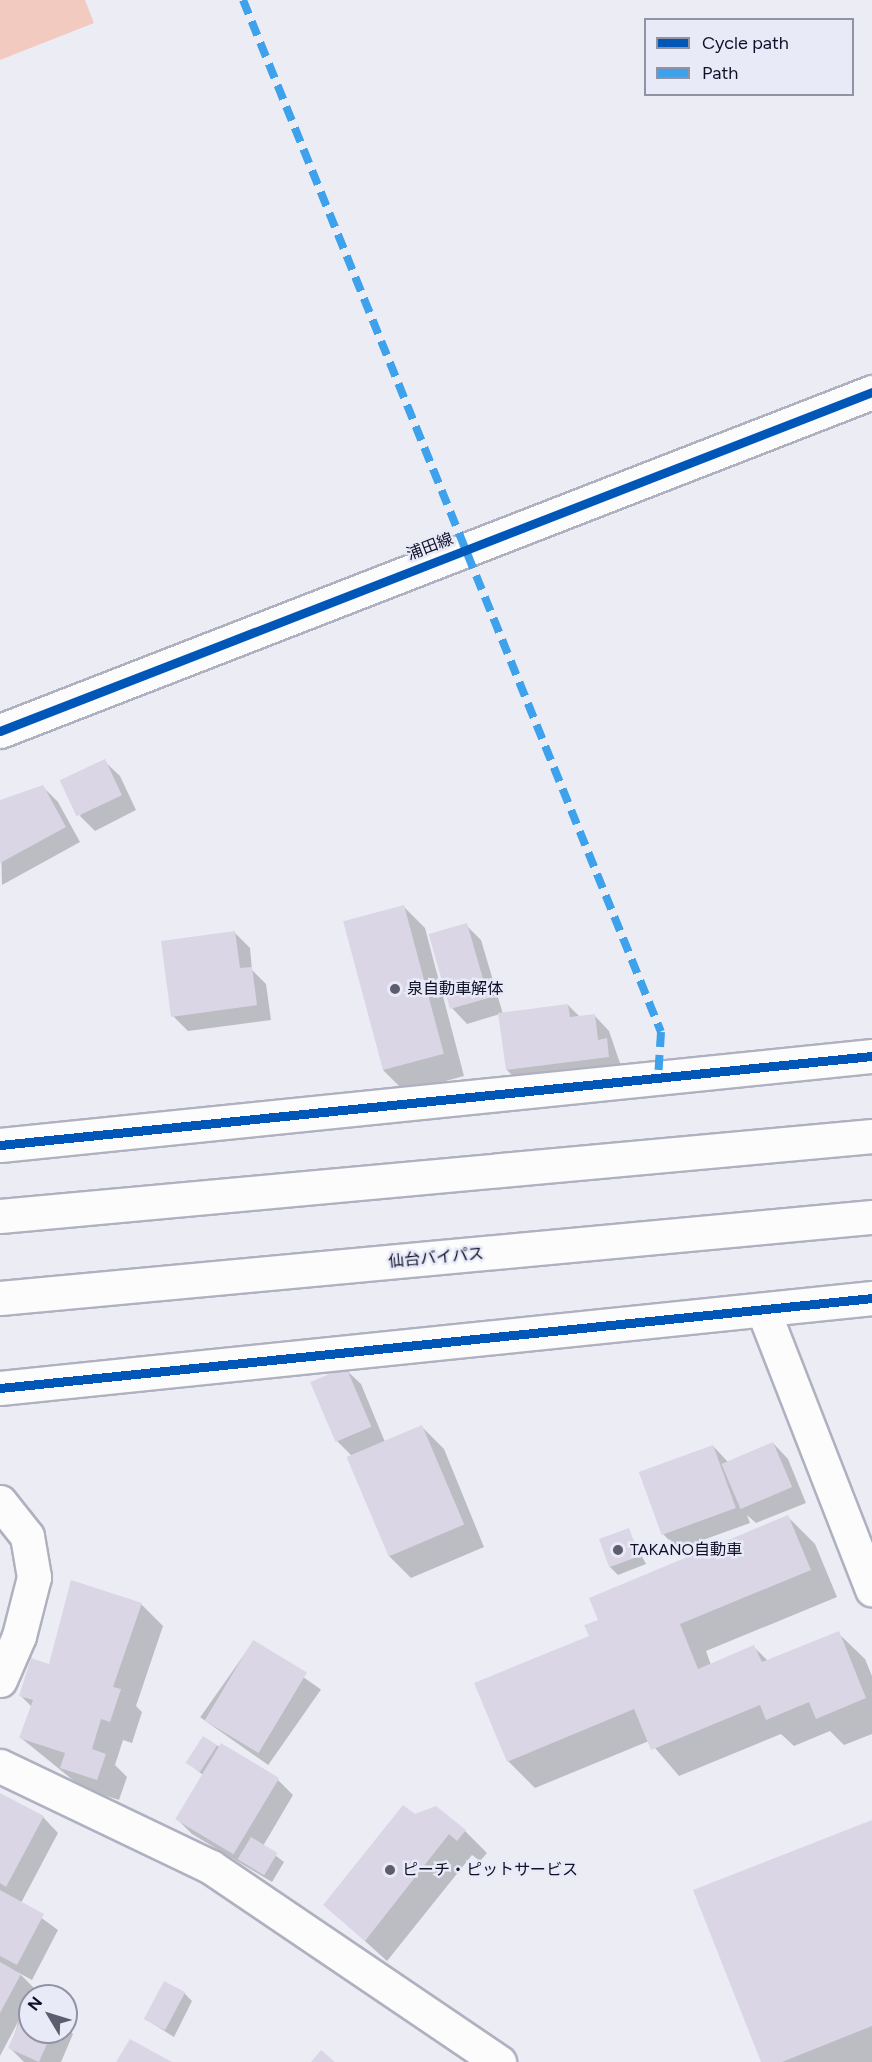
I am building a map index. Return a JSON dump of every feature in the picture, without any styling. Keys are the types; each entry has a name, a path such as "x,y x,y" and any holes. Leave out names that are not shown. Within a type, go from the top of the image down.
{"main road":[{"name":"浦田線","path":"0,731 872,392"},
{"path":"0,1145 872,1056"},
{"path":"0,1216 872,1136"},
{"name":"仙台バイパス","path":"0,1298 872,1217"},
{"path":"0,1388 872,1298"},
{"path":"763,1310 872,1590"},
{"path":"0,1502 27,1536 34,1577 19,1636 0,1680"},
{"path":"0,1766 211,1867 499,2062"}],"shaded area":[{"path":"0,0 85,0 94,23 0,60"}],"building":[{"path":"105,759 122,795 77,816 60,780"},
{"path":"43,785 66,827 0,863 0,800"},
{"path":"404,905 444,1054 383,1070 343,921"},
{"path":"467,923 488,998 450,1009 429,934"},
{"path":"235,931 240,968 252,967 257,1005 171,1017 161,941"},
{"path":"568,1004 570,1017 595,1014 598,1040 607,1038 609,1057 506,1070 498,1013"},
{"path":"346,1367 371,1427 335,1442 310,1382"},
{"path":"422,1425 464,1524 389,1556 347,1457"},
{"path":"773,1442 792,1487 741,1509 721,1464"},
{"path":"713,1445 736,1508 662,1535 639,1472"},
{"path":"788,1515 811,1570 680,1624 698,1669 754,1645 762,1662 839,1631 866,1698 816,1719 809,1702 766,1720 760,1705 651,1750 634,1709 507,1762 474,1683 589,1636 584,1625 598,1620 589,1598"},
{"path":"629,1528 639,1556 609,1567 599,1539"},
{"path":"71,1580 142,1603 113,1687 121,1689 110,1722 101,1719 92,1749 106,1754 97,1780 60,1768 65,1753 19,1738 33,1700 19,1696 31,1658 49,1664"},
{"path":"253,1640 307,1672 259,1753 205,1721"},
{"path":"203,1736 217,1745 200,1772 186,1763"},
{"path":"221,1743 279,1778 233,1854 175,1819"},
{"path":"0,1793 44,1816 6,1887 0,1883"},
{"path":"403,1805 415,1814 436,1806 466,1830 457,1841 449,1834 365,1941 323,1905"},
{"path":"872,1820 872,2026 782,2062 761,2062 693,1890"},
{"path":"251,1837 278,1853 264,1875 238,1859"},
{"path":"0,1890 44,1914 17,1965 0,1956"},
{"path":"0,1962 21,1974 0,2013"},
{"path":"164,1981 185,1992 165,2030 144,2019"},
{"path":"18,2026 18,2044 47,2044 39,2062 8,2048"},
{"path":"130,2039 172,2062 116,2062"},
{"path":"321,2050 335,2062 311,2062"}],"marked path":[{"path":"243,0 661,1032 658,1079"}],"cycle path":[{"path":"0,731 872,392"},
{"path":"0,1145 872,1056"},
{"path":"0,1388 872,1298"}],"place":[{"name":"泉自動車解体","path":"395,989"},
{"name":"TAKANO自動車","path":"618,1550"},
{"name":"ピーチ・ピットサービス","path":"390,1870"}]}
